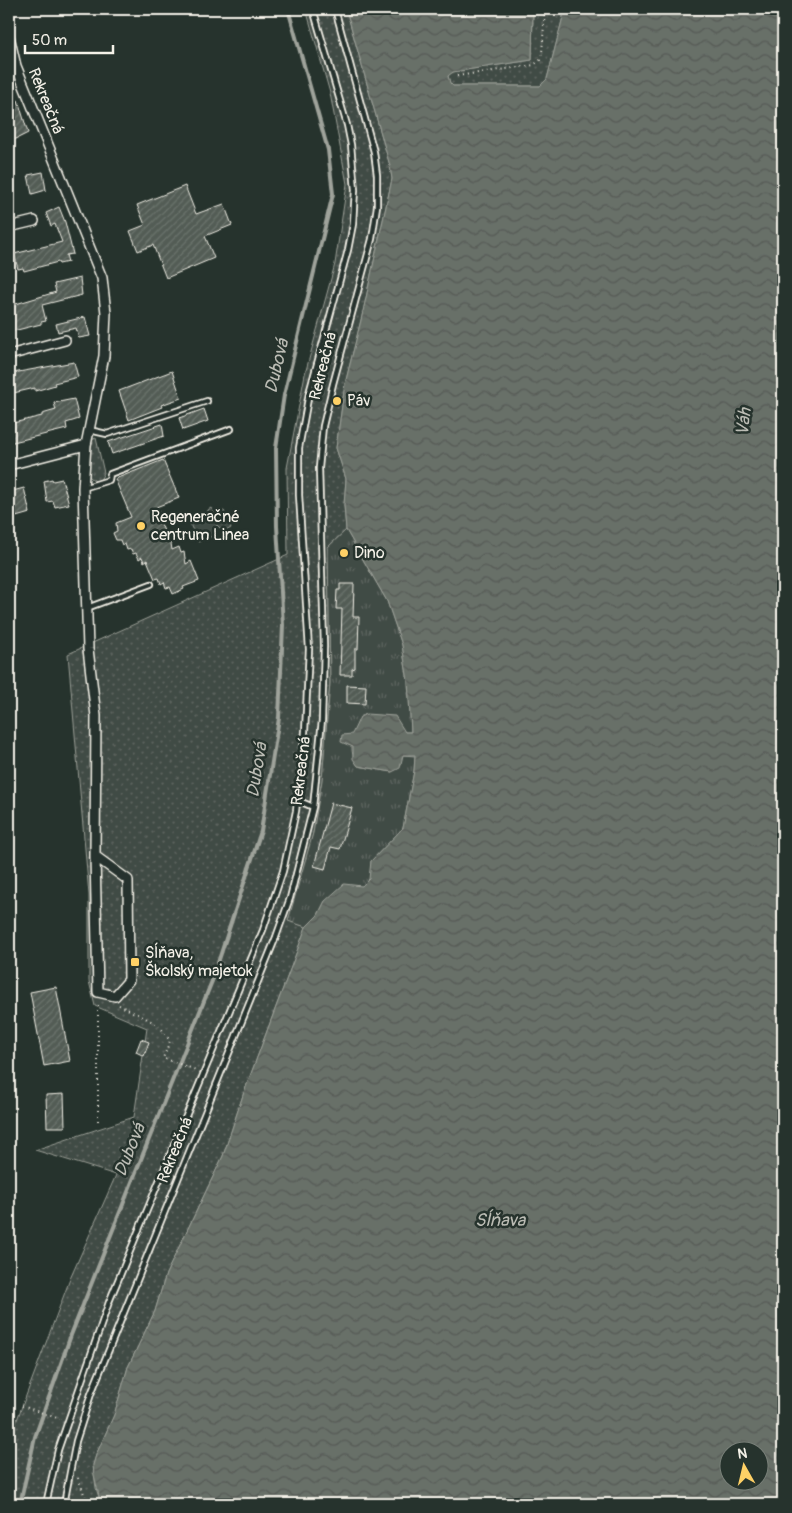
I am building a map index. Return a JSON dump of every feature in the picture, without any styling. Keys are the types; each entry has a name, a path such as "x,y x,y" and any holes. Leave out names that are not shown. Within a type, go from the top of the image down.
{"street":[{"name":"Rekreačná","path":"9,36 16,66 102,278 106,313 104,356 86,445 83,488 88,649 96,716 95,856 98,992"},
{"path":"9,227 34,221"},
{"path":"9,355 65,340"},
{"path":"9,465 86,445"},
{"path":"95,856 128,880 128,980 115,996 98,992"}],"lane":[{"path":"46,1504 54,1461 109,1302 263,930 283,871 297,800 305,732 309,649 299,495 299,448 309,393 348,250 353,224 355,190 351,145 347,125 313,9"},
{"name":"Rekreačná","path":"64,1504 72,1459 97,1379 276,937 290,898 313,807 322,720 324,655 319,460 323,426 372,239 377,206 377,175 374,152 335,9"},
{"path":"89,430 107,434 207,401"},
{"path":"83,488 109,480 110,474 231,429"},
{"path":"87,608 151,584"},
{"path":"297,800 313,807"}],"path":[{"path":"457,76 534,65 540,60 542,53 545,9"},
{"path":"98,992 98,1121"},
{"path":"115,996 120,1007 159,1024 170,1041 163,1058 192,1069"},
{"path":"22,1406 67,1421"},
{"path":"72,1459 88,1504"}],"green space":[{"path":"306,9 346,9 392,179 345,384 336,448 346,479 344,505 346,530 328,547 330,683 322,780 313,833 289,921 306,927 243,1095 223,1156 166,1274 155,1311 128,1367 114,1415 96,1455 93,1465 96,1488 101,1504 9,1504 9,1441 70,1279 116,1175 35,1150 134,1117 147,1028 95,1006 89,981 89,895 68,654 288,555 287,468 305,374 335,264 347,184 330,93"},
{"path":"533,9 565,9 547,79 540,86 453,86 450,83 448,76 452,72 532,60"},
{"path":"96,438 104,473 100,480 95,481 86,474 91,440"},
{"path":"211,508 214,513 224,511 231,528 224,532 217,525 214,527 215,535 198,542 190,524 208,516 208,510"},
{"path":"346,530 387,601 402,645 408,681 411,732 405,732 360,717 353,736 353,754 358,766 392,772 403,755 415,756 414,771 403,828 371,861 370,879 362,886 325,901 318,915 306,927 288,921 313,833 322,780 330,683 328,547"}],"water":[{"name":"Sĺňava","path":"346,9 533,9 532,60 453,72 448,76 453,86 540,86 547,79 565,9 783,9 783,1504 101,1504 94,1475 93,1465 96,1455 114,1415 128,1367 155,1311 166,1274 223,1156 243,1095 306,927 318,915 325,901 344,884 362,886 369,879 371,861 403,828 414,771 415,755 403,755 400,768 392,772 358,766 353,759 353,747 341,742 342,735 352,734 360,717 366,714 395,716 405,732 411,732 408,681 402,645 387,601 346,530 344,505 346,479 336,448 345,384 392,179"}],"building":[{"path":"18,100 28,133 14,140 9,128 9,120 11,119 9,103"},
{"path":"43,172 46,190 32,194 28,175"},
{"path":"185,186 196,214 224,204 232,225 205,236 214,258 166,278 153,245 138,251 130,231 145,225 137,205"},
{"path":"59,207 73,254 66,255 68,262 59,264 58,262 24,271 23,268 18,269 14,254 62,242 55,224 51,226 46,213"},
{"path":"80,278 82,295 42,305 46,321 9,332 9,306 56,292 54,284"},
{"path":"85,317 90,336 79,338 76,328 58,332 56,324"},
{"path":"74,362 78,377 54,383 55,385 35,391 35,388 9,394 9,378 15,377 13,373"},
{"path":"172,371 181,398 129,420 119,391"},
{"path":"74,399 79,419 66,423 67,429 9,443 9,424 42,416 42,414 56,410 54,403"},
{"path":"204,409 208,421 183,430 179,418"},
{"path":"162,424 164,436 112,454 108,442"},
{"name":"Regeneračné centrum Linea","path":"163,460 179,498 156,507 163,520 160,521 167,539 170,537 172,550 179,547 181,553 184,552 186,564 191,561 199,581 183,587 184,589 173,594 170,587 166,588 164,582 161,584 159,578 155,579 147,560 144,562 142,557 139,559 136,553 133,554 131,549 127,550 125,544 122,545 120,540 116,540 113,533 117,531 116,523 131,517 115,479"},
{"path":"52,479 53,481 62,479 69,504 55,507 53,501 47,502 44,481"},
{"path":"24,488 30,513 16,517 14,511 9,512 9,492"},
{"path":"340,584 354,584 353,617 359,617 358,649 355,649 355,668 352,669 352,675 340,675 342,609 336,609 337,590 340,590"},
{"path":"347,685 366,686 365,704 347,703"},
{"path":"331,803 352,808 340,849 331,847 325,869 314,866"},
{"path":"56,987 70,1061 44,1066 30,992"},
{"path":"141,1039 149,1042 144,1056 136,1052"},
{"path":"64,1094 65,1127 47,1127 46,1095"}],"waterway":[{"name":"Dubová","path":"20,1504 35,1437 71,1335 212,981 261,831 279,718 283,625 277,526 276,448 284,395 333,194 328,150 288,9"}],"place":[{"name":"Páv","path":"337,401"},
{"name":"Regeneračné centrum Linea","path":"141,526"},
{"name":"Dino","path":"344,553"},
{"name":"Sĺňava, Školský majetok","path":"135,962"}],"water label":[{"name":"Váh","path":"744,422"}]}
